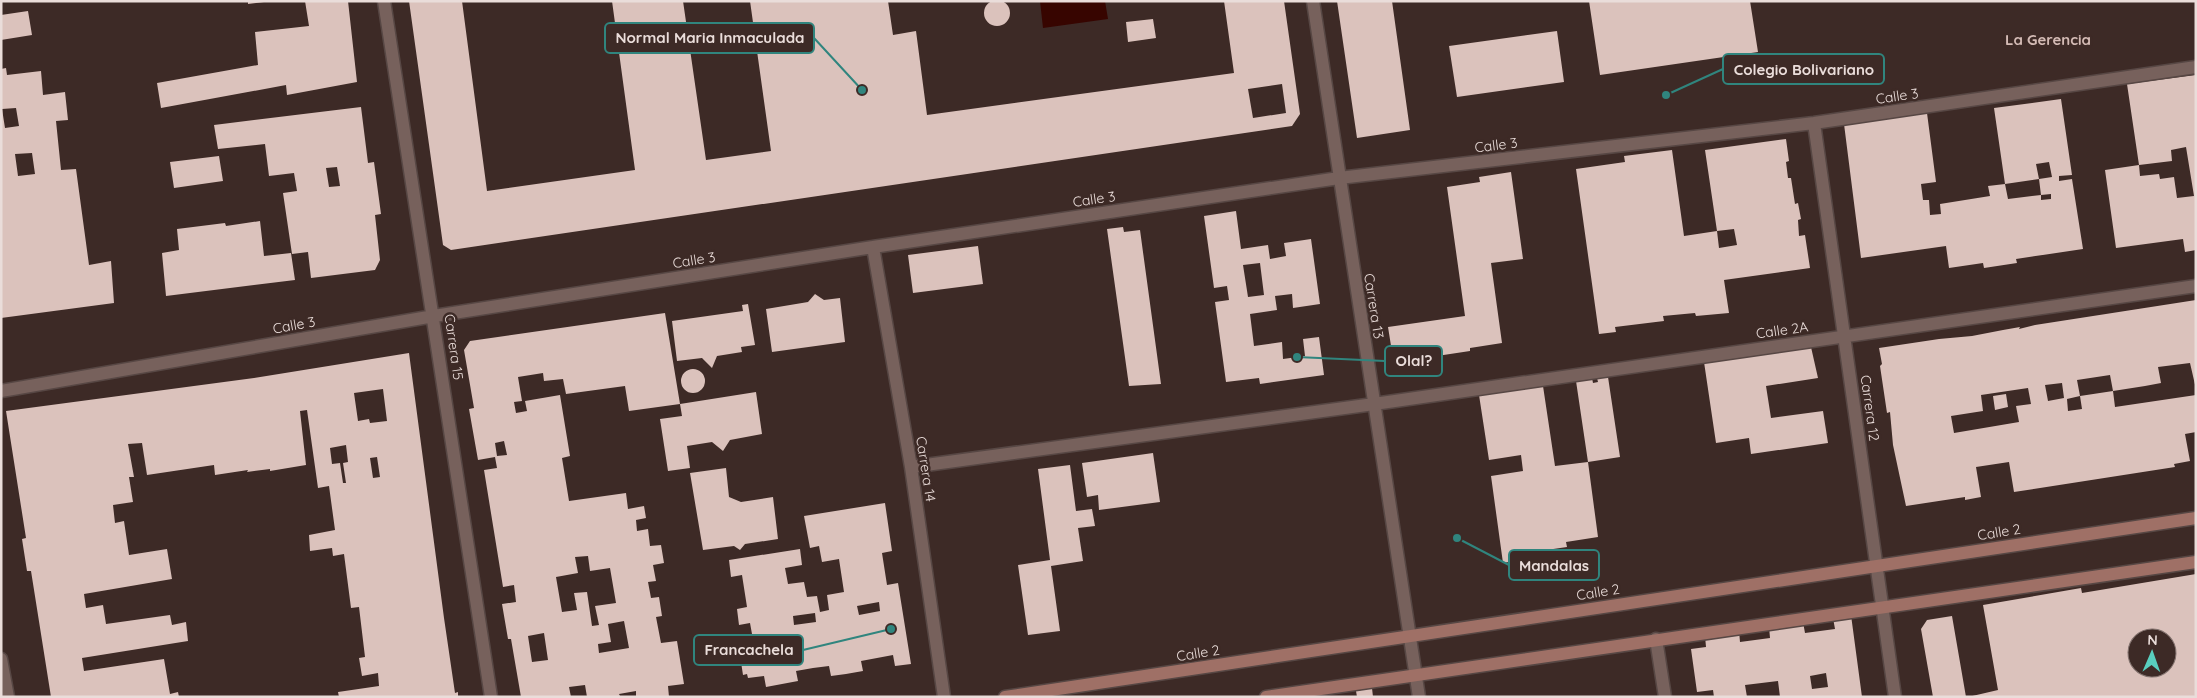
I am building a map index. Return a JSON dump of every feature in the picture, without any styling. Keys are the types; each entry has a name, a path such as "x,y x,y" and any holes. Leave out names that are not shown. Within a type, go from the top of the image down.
{"street":[{"name":"Carrera 15","path":"384,1 434,316 491,697"},
{"name":"Carrera 13","path":"1313,1 1338,178 1419,697"},
{"name":"Calle 3","path":"1,390 434,316 873,247 1338,178 1814,123 2196,67"},
{"name":"Carrera 12","path":"1814,123 1895,697"},
{"name":"Carrera 14","path":"873,247 911,467 944,697"},
{"name":"Calle 2A","path":"911,467 1374,404 2196,286"},
{"name":"Calle 2","path":"1005,697 2196,518"},
{"path":"1266,697 2196,562"},
{"path":"1656,639 1666,697"},
{"path":"1,659 8,697"}],"shaded area":[{"path":"1040,1 1105,1 1108,19 1043,28"}],"building":[{"path":"997,0 1006,4 1010,13 1006,22 997,26 988,22 984,13 988,4"},
{"path":"248,1 264,1 264,2 248,4"},
{"path":"305,1 348,1 357,82 287,95 286,85 161,108 157,83 258,65 255,32 309,26"},
{"path":"409,1 462,1 487,191 635,170 612,1 683,1 706,160 771,151 750,1 888,1 893,35 916,31 927,115 1234,73 1224,1 1284,1 1300,114 1292,126 451,250 443,245","holes":["1282,84 1286,113 1253,118 1248,89"]},
{"path":"1337,1 1392,1 1410,130 1357,138"},
{"path":"1589,1 1750,1 1758,52 1600,75"},
{"path":"28,11 32,35 1,40 1,15"},
{"path":"1153,19 1156,38 1128,42 1126,22"},
{"path":"1557,31 1564,82 1457,97 1449,46"},
{"path":"6,68 7,75 41,71 43,95 65,92 68,120 56,121 61,170 76,169 89,265 111,261 114,303 1,318 1,69","holes":["16,108 19,126 5,128 2,109","32,153 35,174 18,176 15,154"]},
{"path":"2196,75 2196,250 2185,252 2183,239 2116,248 2105,170 2139,165 2127,84","holes":["2186,147 2194,196 2177,198 2174,177 2160,179 2159,174 2140,176 2139,165 2172,161 2171,150"]},
{"path":"2061,99 2072,175 2059,176 2059,181 2072,179 2083,249 2016,259 2017,263 1984,268 1983,263 1949,268 1946,246 1861,258 1844,124 1927,113 1936,182 1921,184 1923,200 1929,200 1930,215 1941,214 1940,204 1990,196 1988,186 2005,184 1994,108","holes":["2049,162 2052,177 2039,179 2036,164","2039,179 2041,195 2008,199 2005,184","2051,194 2051,199 2041,200 2041,195"]},
{"path":"361,107 368,163 374,162 381,214 375,215 380,260 375,270 311,278 308,252 292,254 283,193 297,191 294,173 269,176 265,144 218,149 214,125","holes":["337,167 340,186 329,187 326,168"]},
{"path":"1786,139 1789,161 1786,162 1788,178 1791,178 1795,204 1798,203 1801,219 1798,220 1799,236 1805,235 1810,268 1724,280 1729,313 1696,316 1695,313 1663,316 1664,321 1615,327 1616,332 1599,334 1576,169 1625,162 1624,156 1672,150 1684,236 1717,231 1705,150","holes":["1734,229 1737,245 1719,248 1717,231"]},
{"path":"219,156 223,181 174,188 170,162"},
{"path":"1511,172 1523,259 1491,263 1502,343 1470,348 1470,351 1417,359 1416,356 1396,358 1395,351 1392,352 1388,327 1465,316 1447,187 1480,182 1479,177"},
{"path":"1236,211 1241,249 1268,245 1270,259 1286,256 1284,243 1311,239 1320,304 1293,308 1292,294 1275,296 1277,310 1250,314 1254,346 1282,342 1283,359 1305,356 1303,339 1319,337 1324,375 1260,384 1259,378 1226,382 1215,302 1229,300 1227,286 1214,288 1204,216","holes":["1260,263 1264,295 1248,297 1243,265"]},
{"path":"260,221 264,256 291,253 295,280 166,296 162,253 179,250 177,229 225,223 226,226"},
{"path":"1123,227 1124,232 1140,230 1161,384 1129,386 1107,229"},
{"path":"978,246 983,284 913,293 908,255"},
{"path":"815,294 824,300 840,298 845,342 772,352 766,309 808,302"},
{"path":"2196,300 2196,389 2190,363 2158,367 2161,383 2113,391 2115,407 2196,395 2196,432 2185,434 2190,461 2174,464 2175,467 2014,492 2009,462 1976,467 1981,497 1965,500 1965,497 1906,506 1893,445 1890,412 1887,413 1879,348 1972,336 2020,327 2019,329","holes":["2110,375 2113,391 2080,396 2077,380","2062,383 2064,398 2048,401 2045,385","2028,388 2031,404 2016,406 2019,422 1954,433 1951,416 1983,411 1981,395","2080,396 2082,409 2068,411 2067,399"]},
{"path":"748,304 755,345 741,347 742,352 717,356 712,368 702,358 677,361 672,321 743,311 742,305"},
{"path":"665,313 680,404 629,411 625,386 566,394 563,379 544,381 543,373 518,377 522,401 514,402 516,413 527,411 525,401 560,395 570,456 562,458 569,501 626,493 628,509 644,506 646,518 636,520 637,531 648,529 650,546 661,545 664,563 653,565 656,581 648,582 651,598 659,597 662,616 656,617 661,643 677,641 684,684 668,686 669,697 636,697 636,691 619,694 620,696 616,697 587,697 585,685 569,687 571,697 521,697 511,639 508,639 502,604 516,602 514,585 503,587 484,470 497,468 495,457 478,460 469,409 474,408 464,350 470,341","holes":["504,441 507,455 497,456 495,443","588,556 590,571 610,568 616,603 595,606 599,625 592,626 587,592 574,593 577,610 562,612 556,577 578,573 575,557","624,621 629,648 599,653 598,644 611,642 608,624","544,633 548,660 532,662 528,636"]},
{"path":"1811,347 1818,378 1766,386 1771,418 1823,411 1828,443 1751,454 1749,438 1716,443 1704,362"},
{"path":"409,353 444,618 455,693 458,692 458,697 339,697 338,692 379,686 378,673 362,676 359,658 365,657 359,607 351,608 344,554 333,556 332,548 310,551 309,535 335,530 329,486 318,488 307,410 300,411 306,465 270,471 270,469 247,472 248,470 215,475 214,465 147,475 142,443 128,444 134,477 129,477 133,502 113,505 115,523 124,521 129,555 167,549 172,579 84,594 86,608 103,605 106,624 170,615 172,625 186,622 188,641 82,658 84,671 164,659 170,694 178,692 179,697 51,697 31,571 27,571 22,539 26,538 6,411 254,378","holes":["383,389 387,421 370,423 369,419 358,421 354,393","346,445 348,462 343,463 346,483 343,483 340,463 332,464 330,448","377,457 380,477 373,478 370,458"]},
{"path":"693,369 702,372 705,381 702,390 693,393 684,390 681,381 684,372"},
{"path":"1608,377 1620,457 1588,462 1576,381 1592,378 1593,383 1598,382 1597,378"},
{"path":"1543,386 1555,466 1588,462 1598,537 1566,542 1567,547 1519,554 1520,560 1503,563 1491,476 1523,471 1521,455 1489,460 1479,395"},
{"path":"756,392 762,434 730,440 723,451 712,442 687,446 690,468 668,471 660,419 682,416 680,404"},
{"path":"2006,394 2008,407 1995,410 1993,396"},
{"path":"1153,453 1160,502 1099,510 1098,495 1087,497 1082,463"},
{"path":"1070,465 1076,511 1092,509 1095,526 1078,528 1083,561 1051,566 1060,631 1028,635 1018,565 1050,560 1038,469"},
{"path":"726,468 729,497 741,502 773,497 778,539 745,544 740,550 734,546 703,550 690,473"},
{"path":"885,503 892,551 882,553 887,585 898,583 911,664 895,666 893,655 861,661 863,671 846,674 831,676 829,666 796,671 798,681 766,687 764,676 748,678 747,674 743,675 737,636 752,634 750,623 739,625 737,609 747,607 742,575 731,577 729,560 800,549 802,565 785,568 788,584 804,582 807,597 817,596 820,612 829,610 827,595 844,592 839,559 822,562 819,546 810,548 804,516","holes":["879,602 880,611 859,615 857,606","815,613 816,622 794,625 793,616"]},
{"path":"2196,574 2196,697 1968,697 1998,690 1983,605 2081,588 2082,593"},
{"path":"1851,615 1862,697 1780,697 1778,681 1745,685 1747,697 1714,697 1713,690 1697,692 1691,649 1706,647 1705,636 1739,631 1740,642 1770,638 1769,627 1803,622 1805,633 1835,629 1833,618","holes":["1826,673 1828,687 1812,689 1810,676"]},
{"path":"1952,616 1966,697 1933,697 1921,629 1927,620"},
{"path":"1372,688 1373,697 1357,697 1356,691"}],"place":[{"name":"Normal Maria Inmaculada","path":"862,90"},
{"name":"Colegio Bolivariano","path":"1666,95"},
{"name":"Olal?","path":"1297,357"},
{"name":"Mandalas","path":"1457,538"},
{"name":"Francachela","path":"891,629"}],"district":[{"name":"La Gerencia","path":"2048,40"}]}
